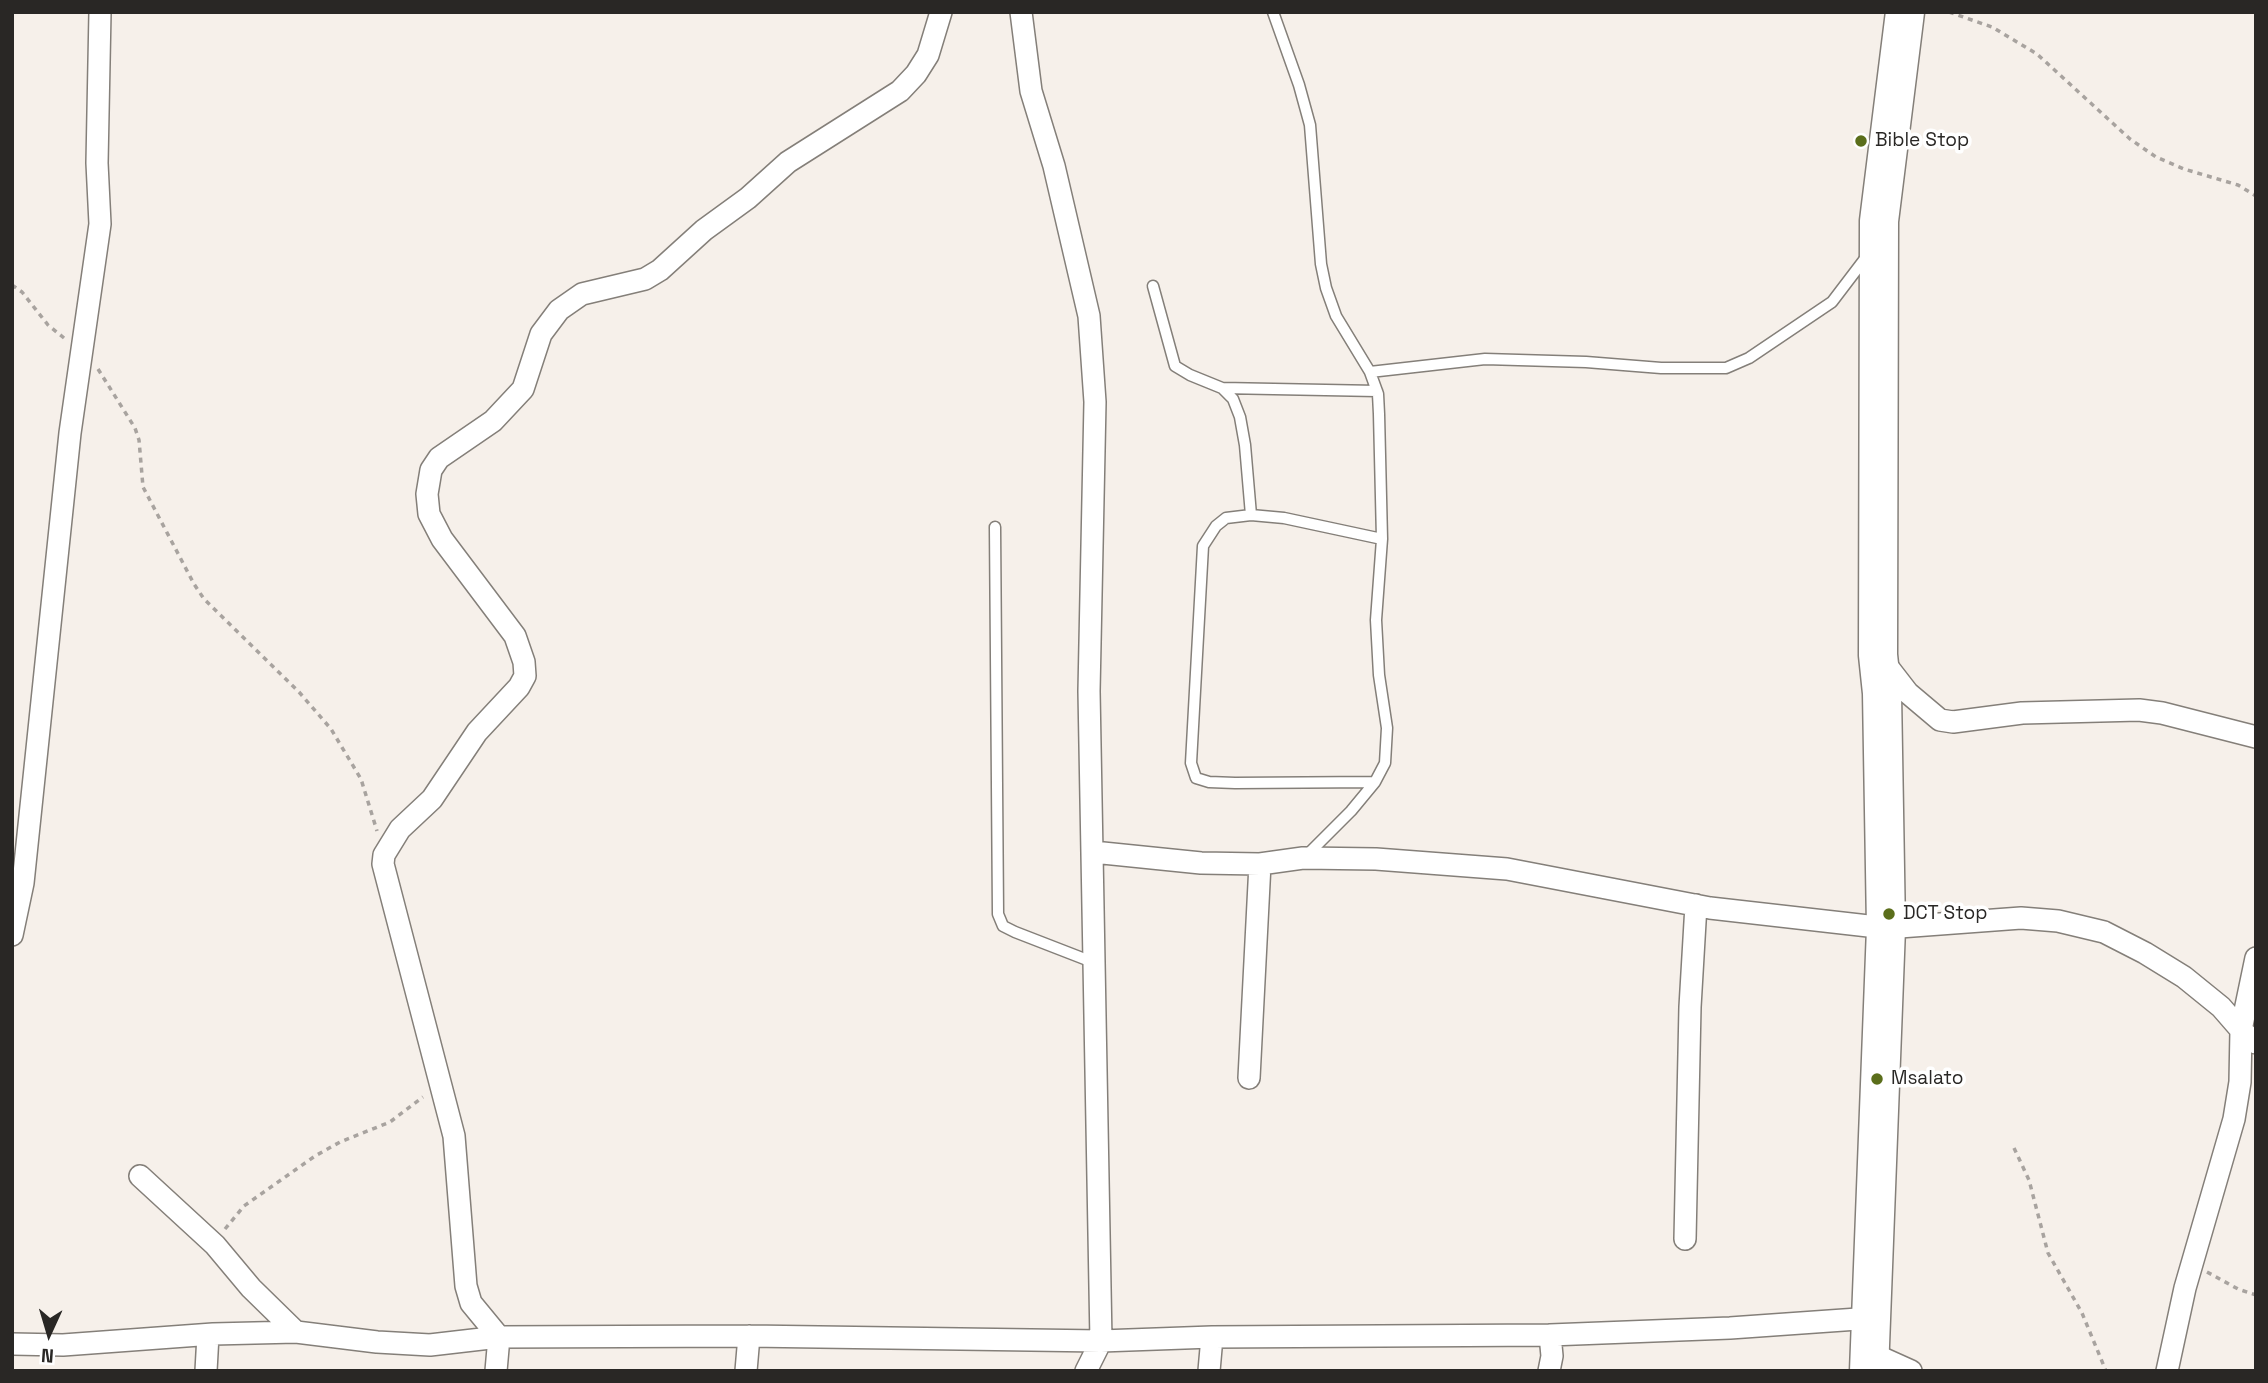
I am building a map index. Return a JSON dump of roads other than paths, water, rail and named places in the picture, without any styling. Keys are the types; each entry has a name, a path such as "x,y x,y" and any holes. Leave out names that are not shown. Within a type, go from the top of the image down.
{"highway":[{"path":"1871,1347 1886,928 1882,693 1878,655 1879,220 1905,12"}],"street":[{"path":"12,935 23,883 80,351 100,224 97,163 100,12"},
{"path":"496,1371 499,1337 471,1303 466,1286 454,1136 386,877 384,855 400,829 432,799 461,754 507,702 525,676 524,663 515,636 442,539 429,514 427,494 430,470 439,458 493,421 523,389 541,334 559,310 582,294 645,279 660,271 704,230 748,198 788,162 900,91 916,75 928,55 941,12"},
{"path":"1021,12 1031,91 1054,166 1089,316 1095,402 1089,691 1101,1341 1086,1371"},
{"path":"1878,655 1908,692 1940,720 1953,722 2022,713 2139,710 2162,713 2256,737"},
{"path":"1093,852 1201,863 1260,864 1303,859 1376,859 1507,869 1696,905 1886,928 2021,918 2058,921 2104,932 2145,953 2184,978 2221,1007 2248,1036"},
{"path":"1249,1078 1260,864"},
{"path":"1685,1239 1690,1007 1696,905"},
{"path":"2166,1371 2192,1263 2234,1119 2248,1036 2256,958"},
{"path":"140,1176 215,1244 251,1288 296,1332"},
{"path":"12,1344 98,1343 296,1332 377,1342 430,1345 499,1337 749,1336 1101,1341 1212,1337 1550,1335 1730,1328 1871,1347 1911,1371"},
{"path":"206,1371 208,1335"},
{"path":"1549,1371 1552,1356 1550,1335"},
{"path":"746,1371 749,1336"},
{"path":"1209,1371 1212,1337"}],"lane":[{"path":"1273,12 1310,125 1321,264 1326,288 1336,316 1370,372 1377,391 1380,414 1382,539 1376,620 1379,675 1387,728 1385,763 1374,782 1350,811 1303,859"},
{"path":"1370,372 1485,359 1586,362 1661,368 1726,368 1749,358 1832,302 1879,239"},
{"path":"1153,286 1175,366 1190,375 1222,388 1377,391"},
{"path":"1222,388 1233,399 1240,417 1251,515"},
{"path":"1374,782 1235,783 1196,778 1191,763 1203,546 1216,526 1226,518 1251,515 1283,517 1382,539"},
{"path":"995,527 998,914 1003,926 1095,963"}],"place":[{"name":"Bible Stop","path":"1861,141"},
{"name":"DCT Stop","path":"1889,914"},
{"name":"Msalato","path":"1877,1079"}]}
